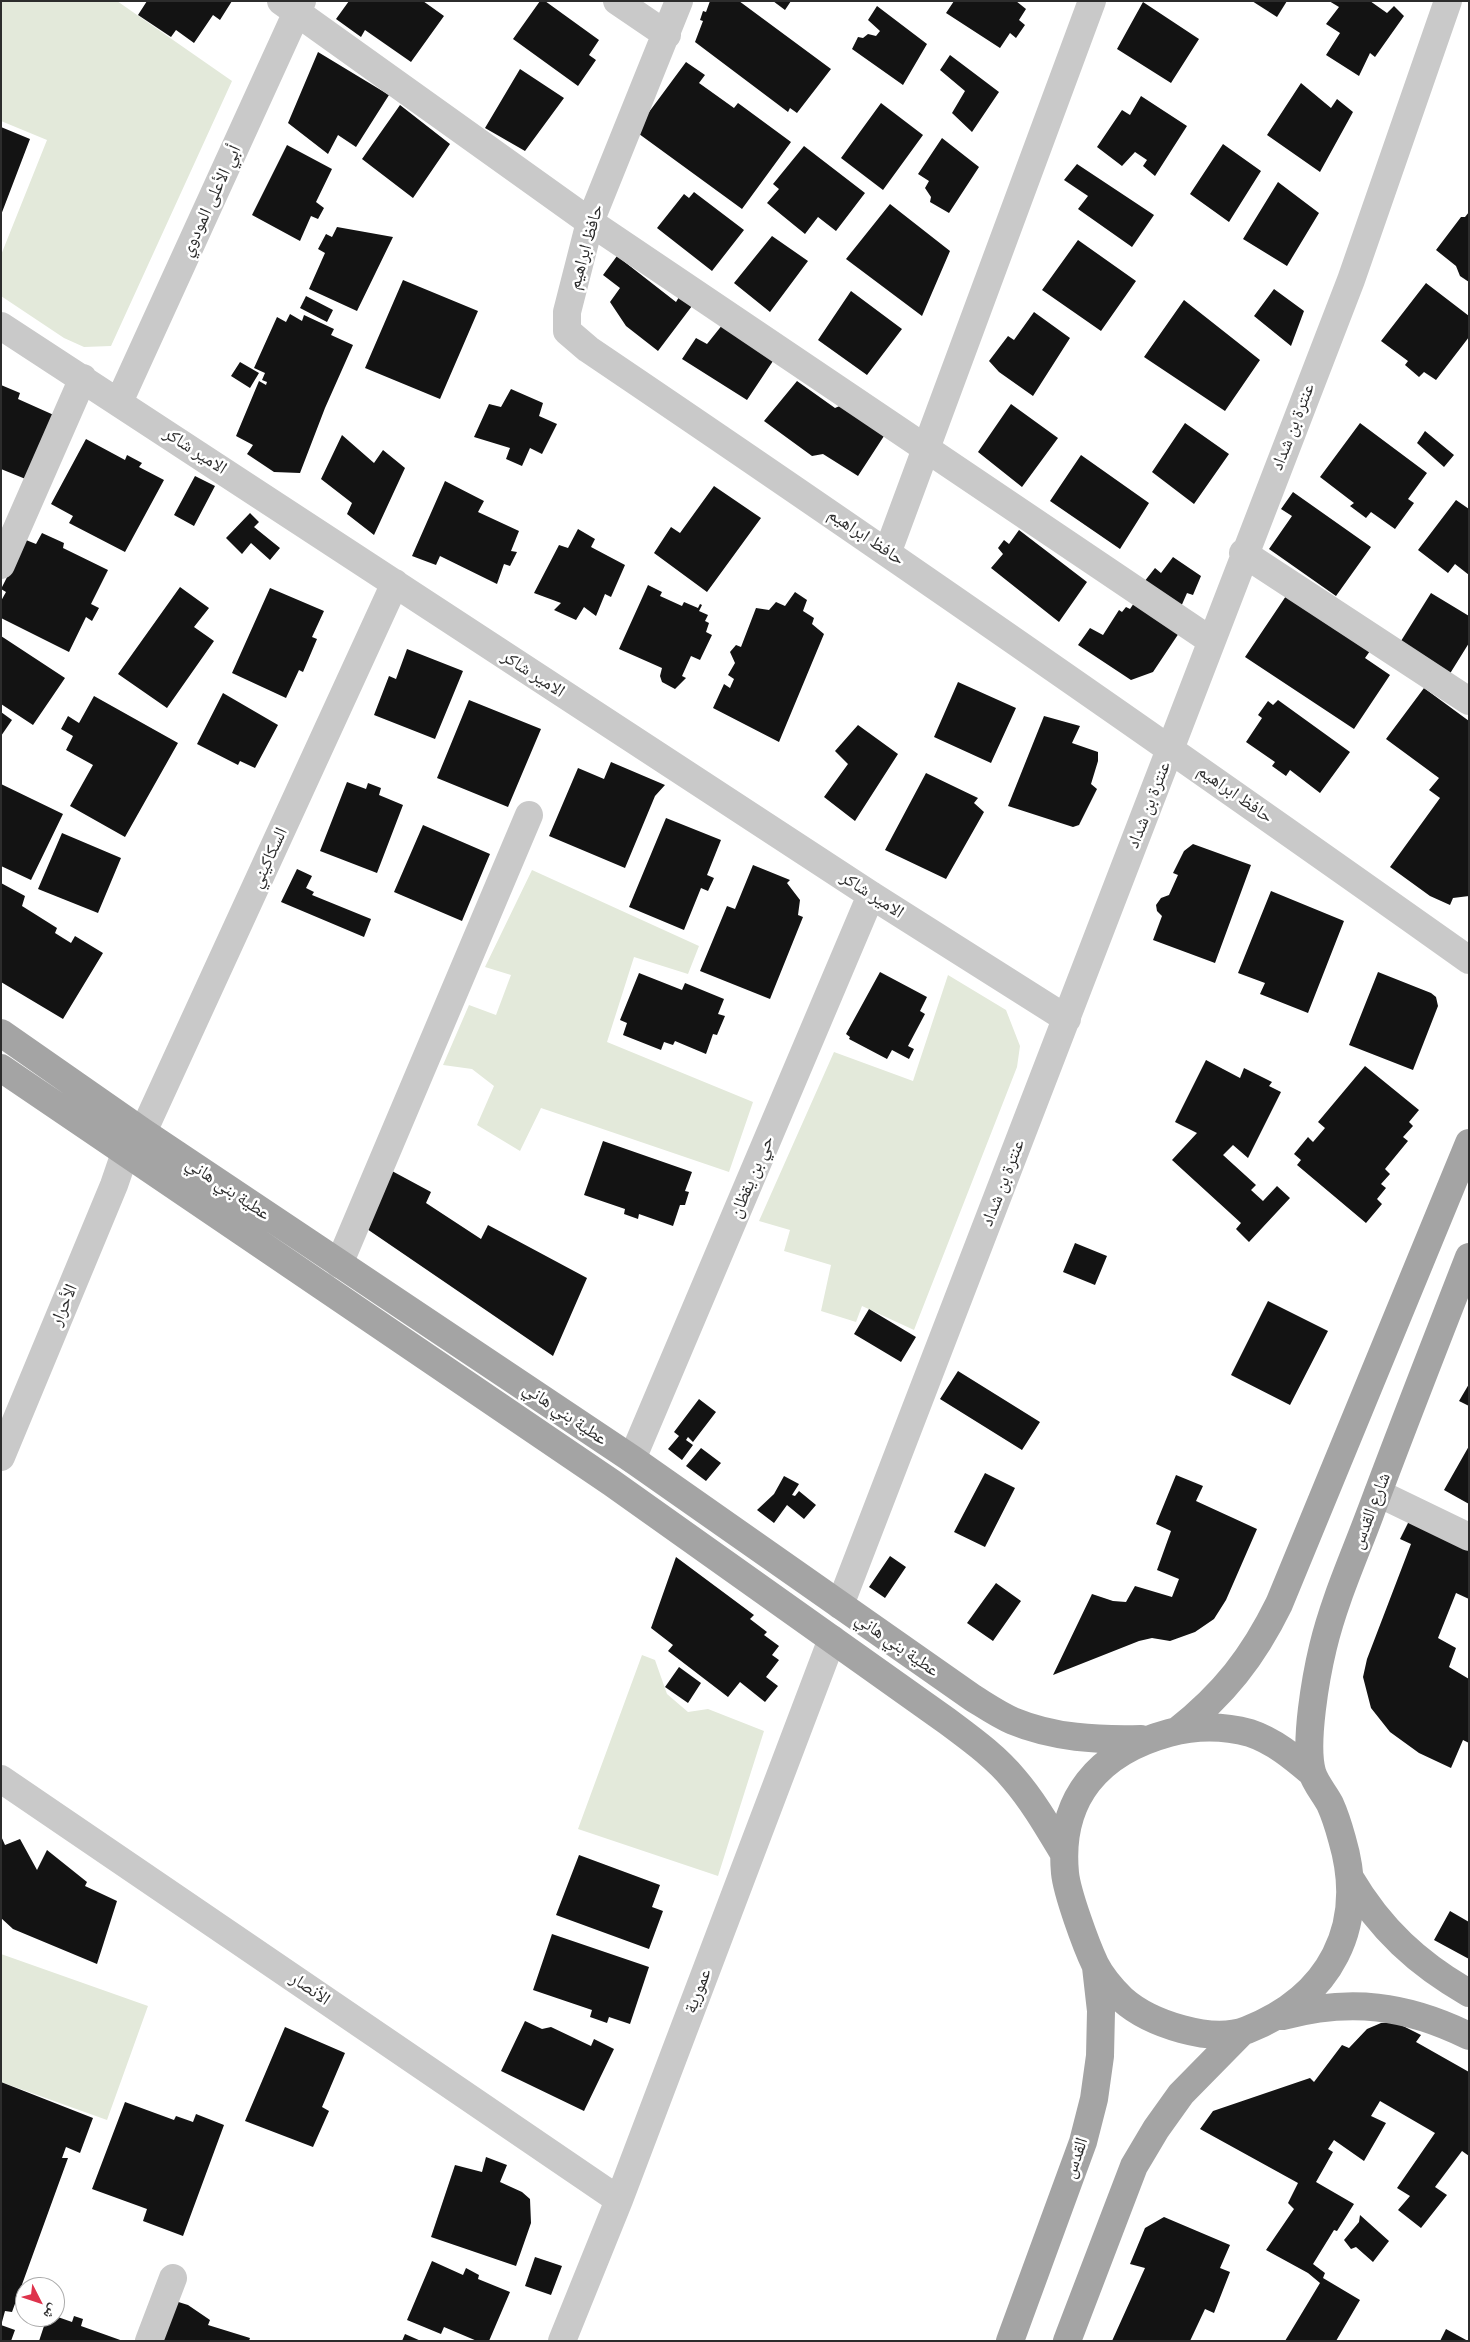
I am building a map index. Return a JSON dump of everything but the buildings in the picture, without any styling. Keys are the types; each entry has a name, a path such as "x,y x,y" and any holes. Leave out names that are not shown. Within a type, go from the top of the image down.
{"main road":[{"name":"عطية بني هاني","path":"1,1033 143,1132 632,1459 973,1698 1013,1720 1057,1735 1102,1740 1148,1739"},
{"path":"1,1068 612,1483 982,1748 1013,1778 1063,1852"},
{"path":"1177,1731 1203,1710 1226,1687 1247,1662 1272,1619 1469,1143"},
{"name":"شارع القدس","path":"1312,1773 1312,1708 1324,1644 1378,1493 1469,1257"},
{"path":"1274,2019 1302,2000 1324,1974 1341,1944 1349,1911 1350,1878 1343,1841 1334,1814 1312,1773 1284,1749 1250,1734 1214,1727 1177,1731 1148,1739 1120,1752 1092,1776 1079,1794 1068,1822 1063,1852 1066,1881 1096,1968 1123,2000 1158,2023 1198,2034 1241,2033 1274,2019 1311,2009 1350,2006 1387,2008 1424,2016 1469,2036"},
{"path":"1350,1878 1366,1905 1412,1956 1440,1976 1469,1993"},
{"name":"القدس","path":"1010,2341 1083,2142 1094,2100 1100,2056 1101,2011 1096,1968"},
{"path":"1067,2341 1134,2166 1156,2129 1181,2094 1241,2033"}],"street":[{"path":"618,1 667,35"},
{"name":"حافظ ابراهيم","path":"679,1 667,35 590,222 567,312 567,331 588,349 888,551 1171,748 1469,960"},
{"path":"888,551 1092,1"},
{"name":"عنترة بن شداد","path":"840,1605 1171,748 1210,640 1351,280 1448,1"},
{"path":"293,5 590,222 1210,640"},
{"name":"أبي الأعلى المودوي","path":"119,402 293,5"},
{"name":"الامير شاكر","path":"1,326 871,894 1067,1019"},
{"path":"1,565 83,378"},
{"path":"1244,553 1469,702"},
{"name":"السكاكيني","path":"143,1132 395,584"},
{"path":"339,1264 528,815"},
{"name":"حي بن يقظان","path":"632,1459 871,894"},
{"name":"الأحرار","path":"1,1457 114,1185 125,1152"},
{"path":"1378,1493 1469,1537"},
{"name":"عمورية","path":"562,2341 619,2200 832,1640"},
{"name":"الأنصار","path":"1,1779 619,2200"},
{"path":"149,2341 174,2278"}],"green space":[{"path":"1,1 117,1 232,81 111,346 84,347 64,338 1,296 1,255 47,140 1,121"},
{"path":"532,870 699,946 688,974 634,957 607,1042 753,1102 729,1172 541,1108 520,1151 477,1125 494,1086 472,1069 443,1065 469,1005 496,1015 511,975 485,967"},
{"path":"948,975 1006,1010 1020,1046 1017,1067 914,1330 862,1306 856,1322 821,1311 831,1265 784,1251 790,1230 759,1221 834,1052 913,1081"},
{"path":"642,1655 655,1660 667,1694 688,1712 708,1709 764,1731 718,1876 578,1829"},
{"path":"1,1954 148,2006 107,2120 1,2082"}]}
